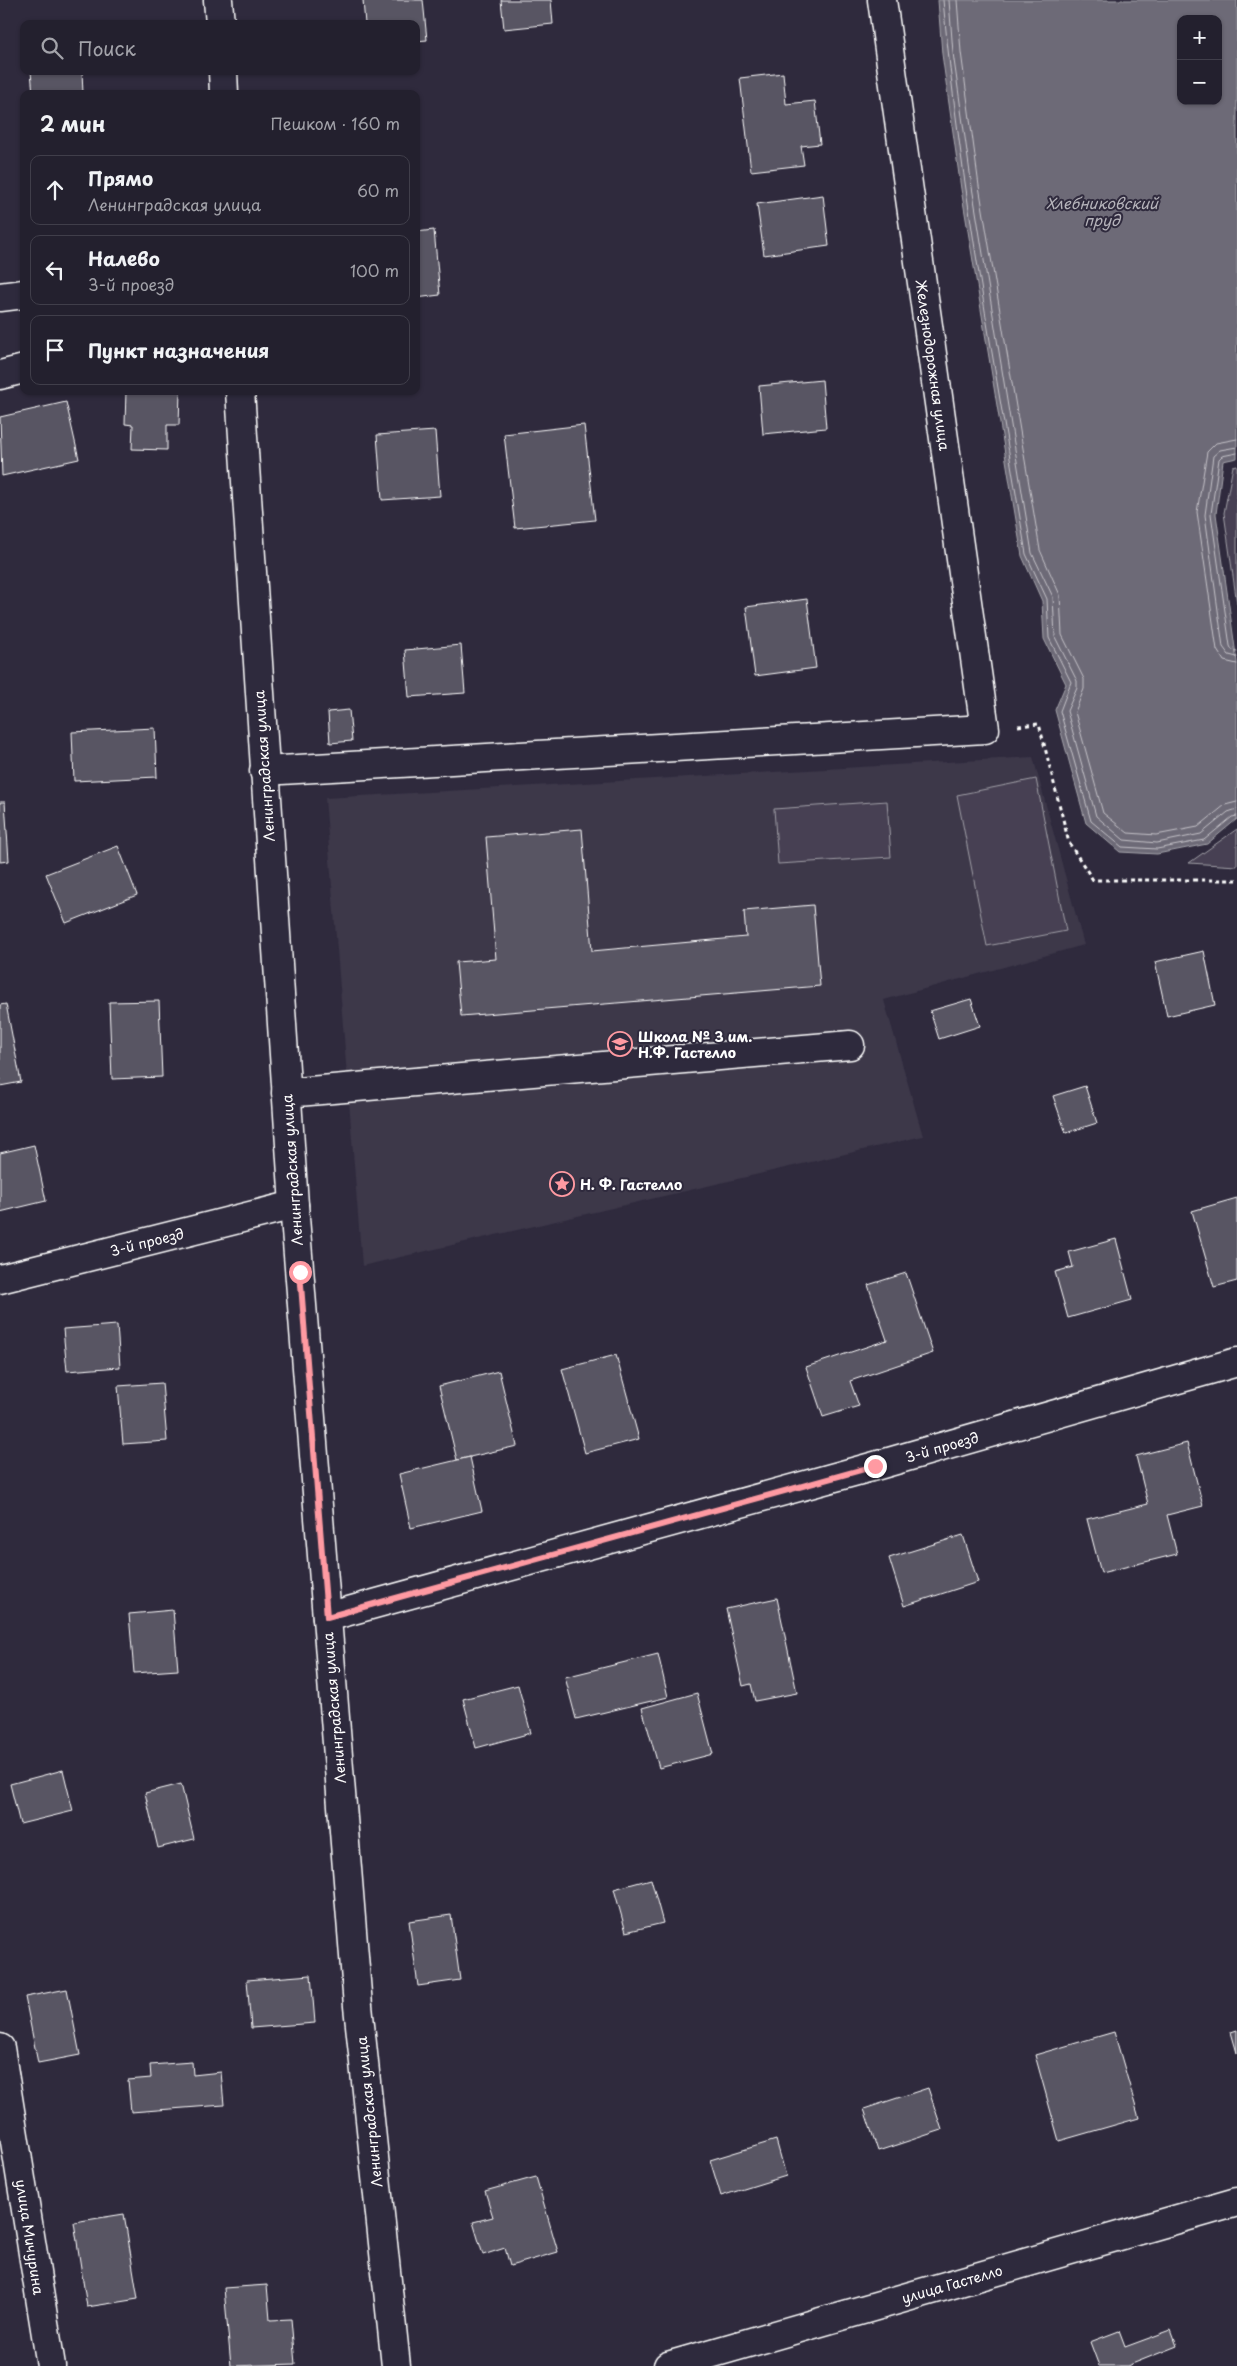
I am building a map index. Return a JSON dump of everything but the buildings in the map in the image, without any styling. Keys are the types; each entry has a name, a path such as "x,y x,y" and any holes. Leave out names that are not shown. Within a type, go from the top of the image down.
{"street":[{"path":"218,0 220,20"},
{"name":"Железнодорожная улица","path":"882,0 985,729"},
{"path":"223,75 224,90"},
{"path":"0,297 20,294"},
{"path":"0,375 20,369"},
{"name":"Ленинградская улица","path":"240,395 294,1205 358,2006 396,2366"},
{"path":"264,771 985,729"},
{"path":"286,1093 850,1045"},
{"name":"3-й проезд","path":"0,1279 294,1205"},
{"name":"3-й проезд","path":"327,1617 865,1469 1237,1362"},
{"name":"улица Мичурина","path":"0,2048 51,2366"},
{"name":"улица Гастелло","path":"668,2366 1237,2202"}],"path":[{"path":"985,729 1039,724 1069,843 1093,880 1237,880"}],"shaded area":[{"path":"1237,465 1237,604 1224,513 1233,466"},
{"name":"Школа № 3 им. Н.Ф. Гастелло","path":"1033,757 1084,945 884,1000 923,1136 362,1266 325,798"},
{"path":"1036,779 1066,931 987,946 957,795"},
{"path":"887,801 891,857 778,864 774,809"},
{"path":"1237,829 1237,866 1189,863"}],"water":[{"name":"Хлебниковский пруд","path":"938,0 1237,0 1237,458 1223,461 1216,514 1237,662 1237,819 1207,844 1157,854 1120,852 1086,823 1055,710 1066,684 1044,639 1042,601 1022,556 961,189 942,54"}],"place":[{"name":"Школа № 3 им. Н.Ф. Гастелло","path":"620,1044"},
{"name":"Н. Ф. Гастелло","path":"562,1184"}],"route":[{"path":"300,1272 327,1617 875,1466"}]}
